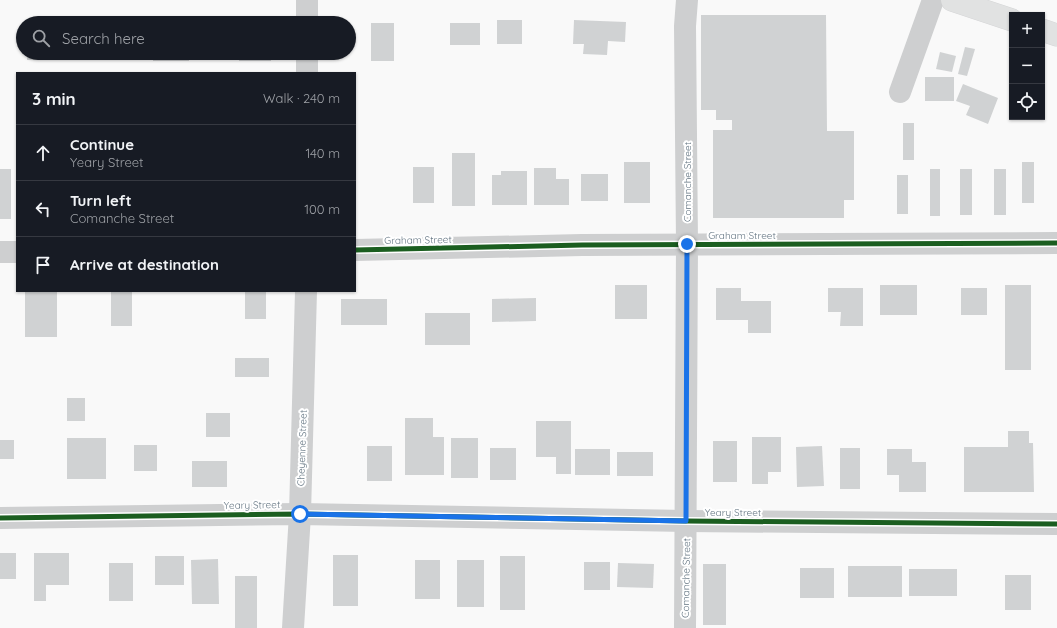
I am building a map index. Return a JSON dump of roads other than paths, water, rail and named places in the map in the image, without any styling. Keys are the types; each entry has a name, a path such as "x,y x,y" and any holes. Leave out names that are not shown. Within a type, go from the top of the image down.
{"main road":[{"path":"952,0 1009,19"},
{"path":"1045,31 1057,35"}],"street":[{"path":"307,0 307,16"},
{"name":"Comanche Street","path":"685,628 687,0"},
{"path":"900,92 933,0"},
{"path":"307,60 307,72"},
{"name":"Graham Street","path":"356,250 582,245 1057,243"},
{"path":"0,252 16,252"},
{"name":"Cheyenne Street","path":"294,628 300,514 306,292"},
{"name":"Yeary Street","path":"0,518 300,514 686,521 1057,524"}]}
